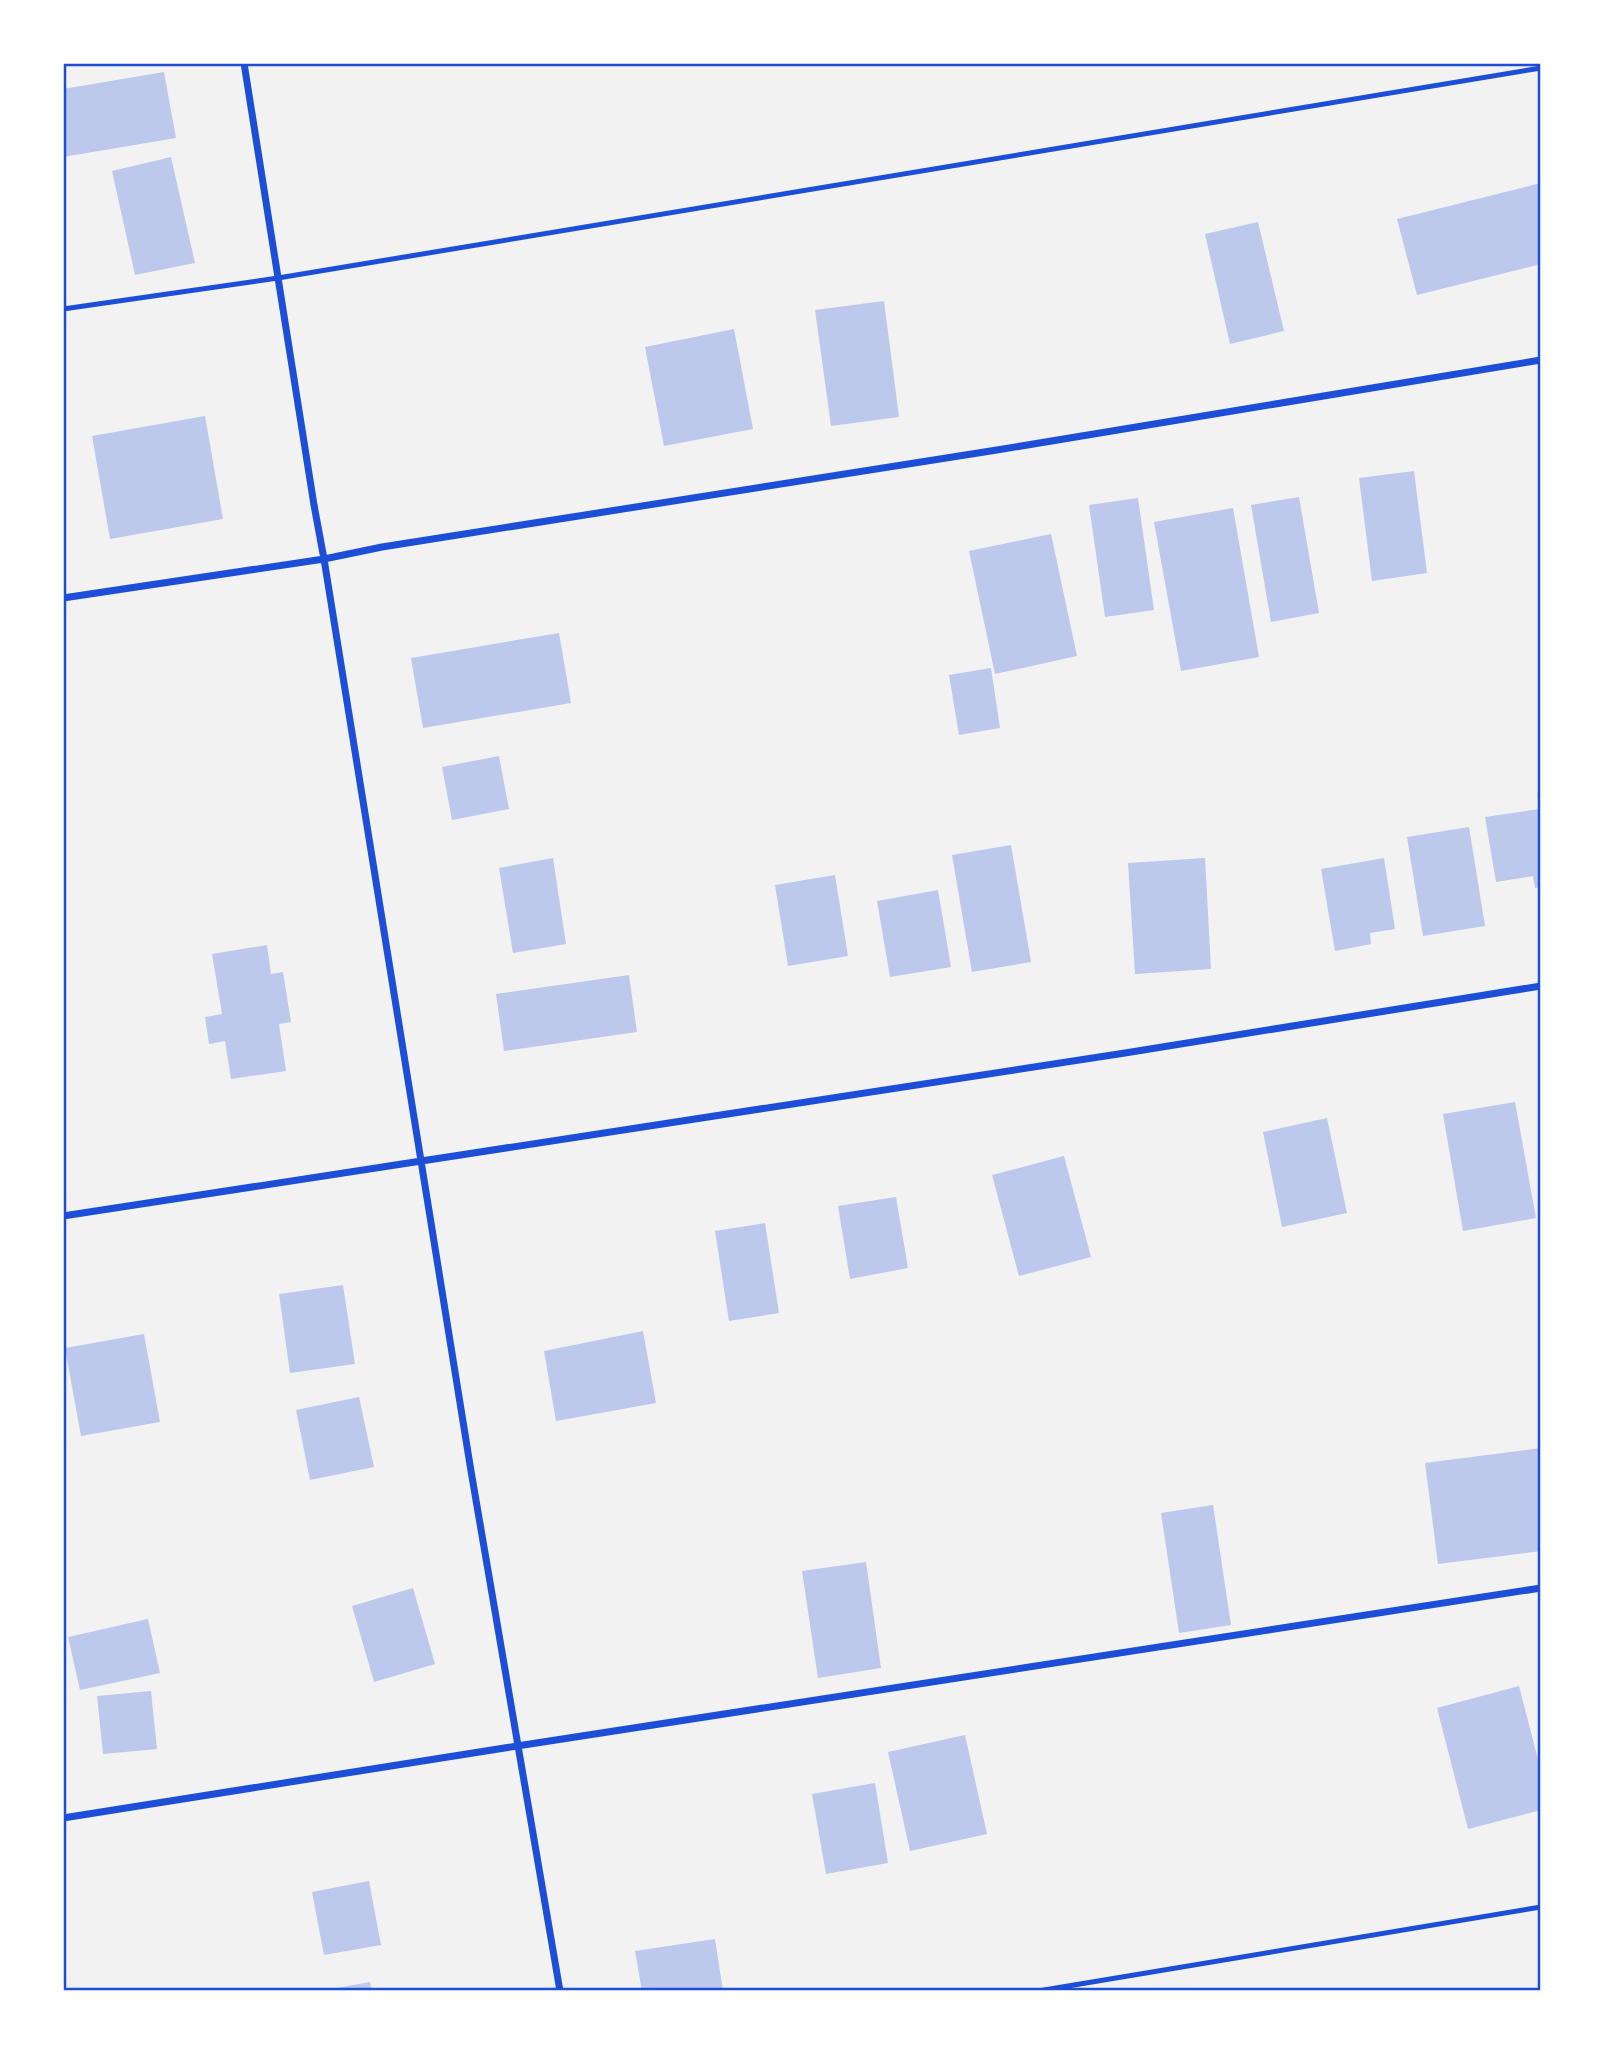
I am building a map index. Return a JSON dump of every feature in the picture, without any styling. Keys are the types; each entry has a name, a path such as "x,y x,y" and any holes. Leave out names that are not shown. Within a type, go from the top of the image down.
{"street":[{"path":"244,63 517,1746 560,1991"},
{"path":"63,598 324,559 382,547 1011,448 1541,360"},
{"path":"63,1216 1138,1051 1541,986"},
{"path":"63,1818 1541,1588"}],"lane":[{"path":"63,309 278,278 1541,68"},
{"path":"1038,1991 1541,1908"}],"building":[{"path":"164,72 176,138 63,157 63,89"},
{"path":"171,157 195,263 135,275 112,171"},
{"path":"1541,183 1541,264 1417,295 1397,219"},
{"path":"1258,222 1284,331 1230,344 1205,234"},
{"path":"884,301 899,417 831,426 815,310"},
{"path":"734,329 753,429 664,446 645,347"},
{"path":"205,416 223,519 110,539 92,436"},
{"path":"1414,471 1427,573 1372,581 1359,478"},
{"path":"1299,497 1319,613 1271,622 1251,505"},
{"path":"1138,498 1154,610 1105,617 1089,505"},
{"path":"1233,508 1259,657 1181,671 1154,522"},
{"path":"1051,534 1077,656 995,674 969,551"},
{"path":"559,633 571,703 423,728 411,658"},
{"path":"991,668 1000,728 959,735 949,675"},
{"path":"499,756 509,809 452,820 442,767"},
{"path":"1541,792 1541,887 1535,888 1533,876 1496,882 1485,817 1539,809 1537,793"},
{"path":"1469,827 1485,926 1423,936 1407,837"},
{"path":"1011,845 1031,962 972,972 952,855"},
{"path":"553,858 566,944 513,953 499,868"},
{"path":"1205,858 1211,969 1135,974 1128,863"},
{"path":"1384,858 1395,929 1370,933 1371,944 1335,951 1321,869"},
{"path":"835,875 848,956 788,966 775,885"},
{"path":"938,890 951,967 890,977 877,901"},
{"path":"267,945 271,974 283,972 291,1022 279,1024 286,1071 231,1079 225,1041 209,1044 205,1017 222,1014 212,954"},
{"path":"629,975 637,1032 504,1051 496,994"},
{"path":"1515,1102 1536,1218 1463,1231 1443,1114"},
{"path":"1327,1118 1347,1213 1282,1227 1263,1132"},
{"path":"1064,1156 1091,1257 1019,1276 992,1175"},
{"path":"896,1197 908,1268 850,1279 838,1206"},
{"path":"765,1223 779,1313 729,1321 715,1231"},
{"path":"343,1285 355,1364 290,1373 279,1294"},
{"path":"643,1331 656,1403 556,1421 544,1351"},
{"path":"144,1334 160,1422 81,1436 65,1348"},
{"path":"359,1397 374,1467 310,1480 296,1410"},
{"path":"1541,1448 1541,1551 1438,1564 1425,1463"},
{"path":"1213,1505 1231,1625 1179,1633 1161,1513"},
{"path":"866,1562 881,1668 818,1678 802,1571"},
{"path":"413,1588 435,1664 374,1682 352,1606"},
{"path":"148,1619 160,1673 80,1690 68,1637"},
{"path":"1519,1686 1541,1771 1541,1810 1468,1829 1437,1708"},
{"path":"151,1691 157,1749 103,1754 97,1696"},
{"path":"965,1735 987,1834 910,1851 888,1752"},
{"path":"875,1783 888,1863 826,1874 812,1794"},
{"path":"369,1881 381,1945 324,1955 312,1892"},
{"path":"715,1939 723,1991 642,1991 635,1951"},
{"path":"370,1982 372,1991 337,1991 336,1988"}]}
